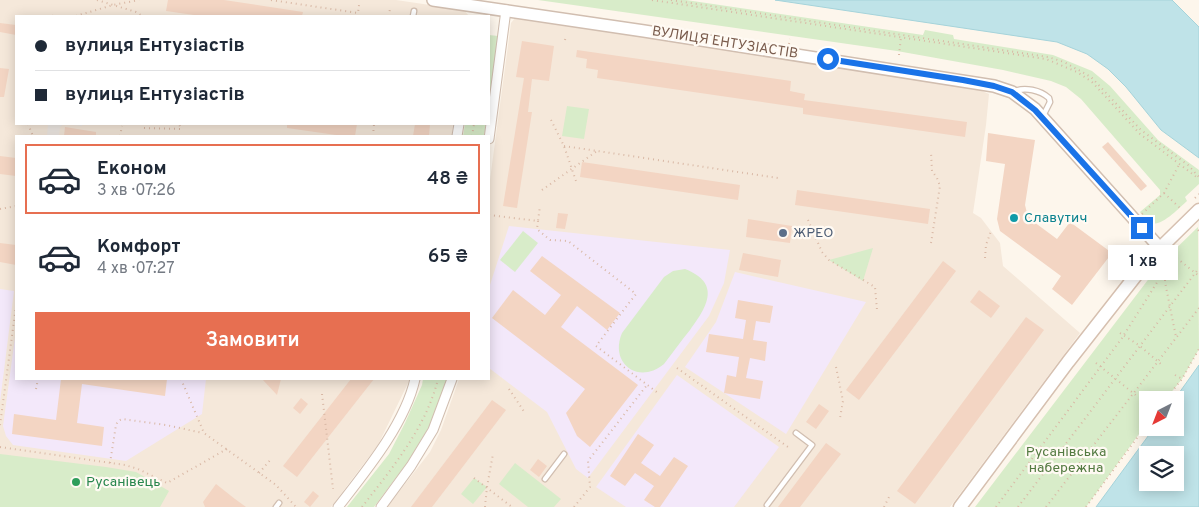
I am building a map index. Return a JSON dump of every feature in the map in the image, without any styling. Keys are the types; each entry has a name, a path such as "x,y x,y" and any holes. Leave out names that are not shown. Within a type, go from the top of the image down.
{"main road":[{"path":"960,507 1148,260 1197,204"}],"street":[{"name":"ВУЛИЦЯ ЕНТУЗІАСТІВ","path":"433,0 477,12 506,10 963,80 994,86 1012,92 1042,117 1159,247"},
{"path":"490,135 506,10"},
{"path":"338,507 379,452 396,424 415,380"},
{"path":"381,507 412,466 433,430 452,380"}],"lane":[{"path":"1012,92 1023,89 1046,95 1050,102 1042,117"},
{"path":"766,505 812,445 796,433"},
{"path":"545,480 564,454"}],"path":[{"path":"97,0 140,15"},
{"path":"79,15 139,0"},
{"path":"271,0 358,13 359,5"},
{"path":"652,0 1046,59 1062,65 1092,82 1140,134 1199,178"},
{"path":"671,0 1048,57 1077,68 1091,77 1141,130 1154,142 1188,164 1199,178"},
{"path":"389,15 390,8"},
{"path":"565,40 566,36"},
{"path":"899,55 901,37"},
{"path":"551,120 564,146 576,182"},
{"path":"144,128 181,129 179,125"},
{"path":"120,135 122,126"},
{"path":"564,146 778,178"},
{"path":"542,190 597,151"},
{"path":"931,152 932,171 940,186 931,243"},
{"path":"1141,215 1164,193 1180,163"},
{"path":"1164,193 1180,208"},
{"path":"1197,204 1199,194"},
{"path":"0,209 15,206"},
{"path":"540,206 537,229 550,240 568,241 636,294 596,346 658,393"},
{"path":"490,215 538,221"},
{"path":"808,220 822,252 829,260 875,287 878,310"},
{"path":"985,258 986,245 991,231"},
{"path":"1173,256 1199,276"},
{"path":"1165,265 1165,282 1176,337"},
{"path":"1018,507 1199,268"},
{"path":"996,507 1124,335 1163,273 1160,271"},
{"path":"1046,507 1199,308"},
{"path":"0,425 15,313"},
{"path":"1120,333 1140,346 1162,365"},
{"path":"1172,391 1182,379 1199,349"},
{"path":"1096,363 1138,397"},
{"path":"836,367 843,401 840,418"},
{"path":"677,368 788,447"},
{"path":"1175,375 1182,379"},
{"path":"36,389 38,380"},
{"path":"181,380 204,433"},
{"path":"362,507 405,449 425,413 438,380"},
{"path":"574,507 590,487 588,461 647,385"},
{"path":"510,389 525,413"},
{"path":"322,394 333,489"},
{"path":"110,463 118,421 122,419 166,424 204,433 276,485 296,507"},
{"path":"1086,507 1139,435"},
{"path":"0,448 110,463 138,469 167,483 227,449"},
{"path":"485,507 493,454"},
{"path":"259,473 272,458"},
{"path":"474,478 512,507"},
{"path":"884,507 890,495"}],"shaded area":[{"path":"0,0 396,0 464,10 468,15 15,15 15,125 453,125 452,135 15,135 15,380 410,380 378,445 331,507 0,507"},
{"path":"515,18 968,85 989,94 973,213 981,218 1000,243 1003,266 1080,333 950,507 387,507 430,452 441,430 459,380 490,380 490,180 511,23"},
{"path":"48,125 63,125 60,127 59,135 47,135"},
{"path":"509,226 730,250 724,283 709,316 588,478 576,469 547,412 490,369 490,285"},
{"path":"735,272 866,302 786,434 685,367 716,322"},
{"path":"0,289 14,291 0,402"},
{"path":"15,337 15,380 206,380 202,414 126,461 13,445 6,436 3,426"},
{"path":"677,375 779,447 734,507 626,507 596,487"}],"green space":[{"path":"538,0 686,0 923,35 925,30 953,35 954,39 1053,55 1092,71 1110,86 1158,140 1199,170 1199,184 1185,197 1187,201 1169,217 1158,223 1148,222 1140,212 1160,195 1160,190 1081,99 1066,87 1051,81 1003,70 897,51"},
{"path":"490,35 498,36 490,95"},
{"path":"567,106 589,109 584,139 562,136"},
{"path":"465,125 486,125 484,135 463,135"},
{"name":"Русанівська набережна","path":"1198,227 1199,349 1182,379 1172,391 1139,391 1139,434 1086,507 975,507 1160,264"},
{"path":"523,231 538,243 515,272 500,260"},
{"path":"873,248 863,281 829,260"},
{"path":"685,269 704,281 708,296 706,304 690,330 664,364 654,370 636,372 623,362 620,354 619,344 622,333 664,277 673,271"},
{"path":"423,380 447,380 429,427 407,463 374,507 347,507 389,454"},
{"name":"Русанівець","path":"0,454 136,472 169,491 160,507 0,507"},
{"path":"515,463 561,499 554,507 528,507 499,484"},
{"path":"474,478 487,487 473,504 461,494"}],"water":[{"path":"775,0 1172,0 1199,27 1199,158 1161,130 1126,87 1108,69 1087,54 1057,42"},
{"path":"1199,365 1199,507 1096,507 1139,448 1139,491 1184,491 1184,446 1141,446 1148,436 1184,436 1184,391 1180,391"}],"building":[{"path":"168,0 224,0 303,12 302,15 194,15 166,11"},
{"path":"0,23 15,25 15,35 0,32"},
{"path":"522,41 554,46 549,81 532,79 528,112 532,112 517,208 503,206 524,78 516,77"},
{"path":"577,50 791,81 790,91 805,94 804,100 967,122 965,137 803,114 803,108 597,78 598,70 586,68 587,59 576,57"},
{"path":"0,68 9,69 4,97 0,97"},
{"path":"287,125 357,125 355,135 336,135 287,128"},
{"path":"415,125 430,125 429,135 413,135"},
{"path":"65,127 96,132 96,135 64,135"},
{"name":"Славутич","path":"988,133 1035,140 1025,205 1027,213 1034,222 1057,239 1070,222 1112,253 1072,305 1052,289 1061,276 1000,231 997,219 1005,164 986,161"},
{"path":"1108,142 1147,186 1141,191 1102,147"},
{"path":"0,156 15,158 15,176 0,174"},
{"path":"582,162 740,185 738,200 580,177"},
{"path":"797,190 930,209 928,224 795,205"},
{"path":"558,213 568,214 565,229 556,228"},
{"path":"748,219 792,226 790,243 746,237"},
{"path":"0,243 15,245 15,265 0,262"},
{"path":"743,253 781,260 778,277 739,270"},
{"path":"542,256 620,313 607,330 577,306 561,327 638,385 590,447 577,436 566,413 585,389 492,318 513,290 545,315 561,295 530,271"},
{"path":"943,261 956,271 859,400 846,390"},
{"path":"979,290 1000,306 991,318 970,302"},
{"path":"738,300 773,306 770,323 756,321 753,340 767,342 765,361 750,358 746,378 763,381 760,399 724,393 727,375 736,377 739,357 706,352 709,334 743,339 746,320 735,318"},
{"path":"1026,317 1044,330 915,504 897,491"},
{"path":"61,380 167,380 165,396 82,384 77,423 104,427 102,446 12,434 14,414 56,420"},
{"path":"263,380 281,380 277,395"},
{"path":"350,380 373,380 297,477 283,466"},
{"path":"301,398 308,404 300,414 293,408"},
{"path":"492,400 506,410 432,507 411,507"},
{"path":"819,404 829,411 816,429 806,422"},
{"path":"638,434 654,445 641,463 660,476 674,457 688,466 660,507 655,507 644,500 654,486 635,473 625,486 610,476"},
{"path":"826,443 841,454 800,507 778,507"},
{"path":"538,459 547,466 539,477 530,470"},
{"path":"216,484 246,507 205,507 203,502"},
{"path":"313,491 319,496 310,507 304,502"}],"place":[{"name":"Славутич","path":"1014,218"},
{"name":"ЖРЕО","path":"783,233"},
{"name":"Русанівець","path":"76,482"}],"route":[{"path":"828,59 963,80 994,86 1012,92 1035,110 1061,137 1142,228"}]}
